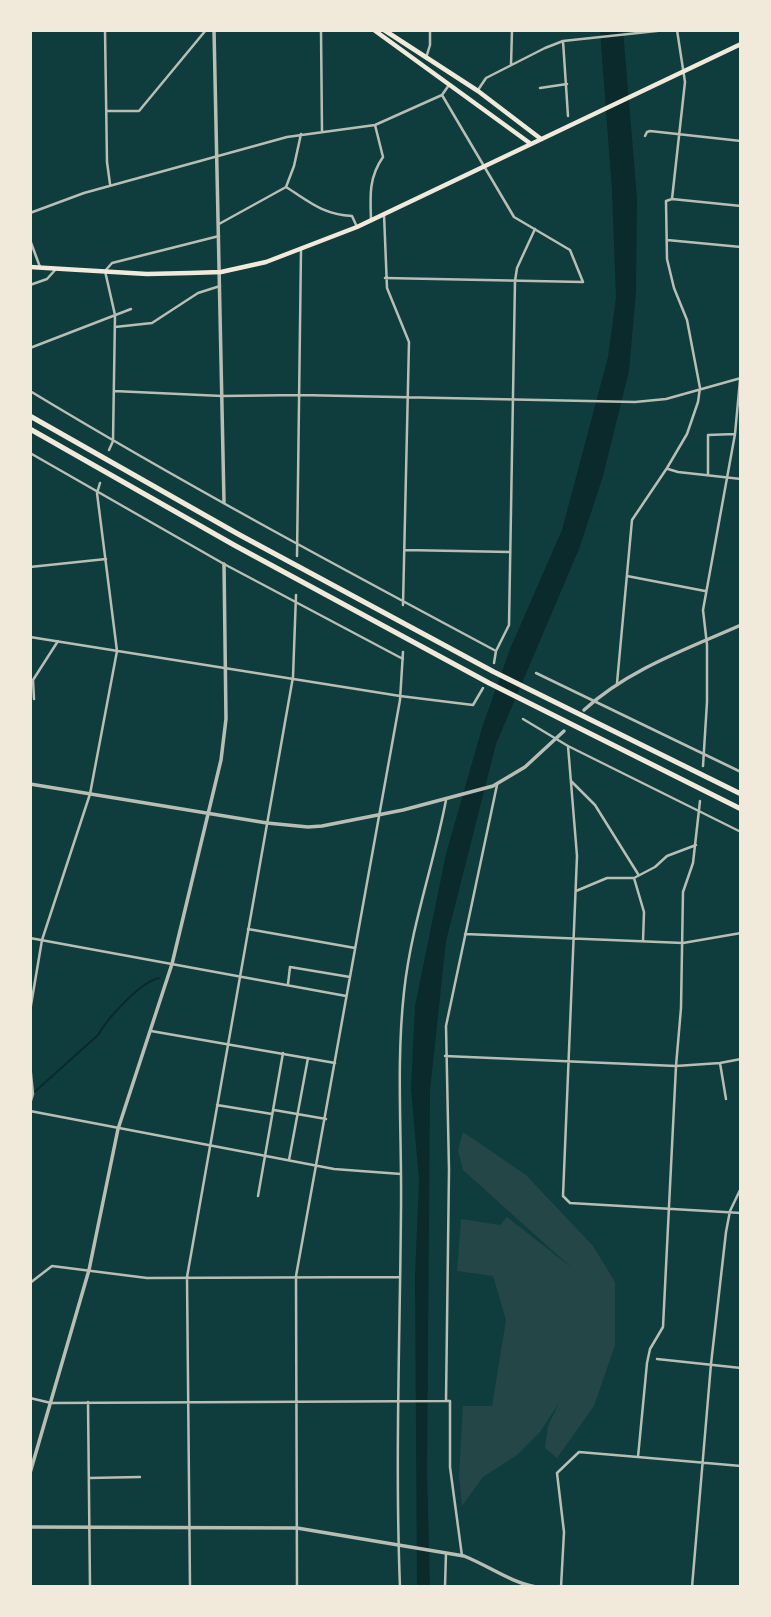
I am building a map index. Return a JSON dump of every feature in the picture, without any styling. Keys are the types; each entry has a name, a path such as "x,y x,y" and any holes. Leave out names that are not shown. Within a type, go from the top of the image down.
{"highway":[{"path":"30,416 238,534 524,689 741,794"},
{"path":"30,429 233,545 489,683 741,809"}],"main road":[{"path":"374,30 531,144"},
{"path":"384,30 478,91 541,139"},
{"path":"30,267 147,274 221,272 266,261 356,227 741,44"}],"street":[{"path":"30,30 61,30"},
{"path":"105,30 107,162 110,185"},
{"path":"106,111 139,111 206,30"},
{"path":"214,30 224,502"},
{"path":"321,30 322,132"},
{"path":"426,58 430,46 430,30"},
{"path":"511,65 512,30"},
{"path":"478,91 486,78 564,41 666,30"},
{"path":"672,199 685,82 677,30"},
{"path":"564,41 568,116"},
{"path":"540,88 567,84"},
{"path":"30,214 110,185 301,134 375,125 442,95 449,85"},
{"path":"385,278 583,282 570,250 514,217 442,95"},
{"path":"371,220 369,189 375,168 383,157 375,125"},
{"path":"645,136 650,131 741,141"},
{"path":"219,224 286,187 301,134"},
{"path":"286,187 320,210 334,215 352,216 356,227"},
{"path":"617,683 632,520 687,434 701,388 687,320 674,288 667,259 666,201 672,199 741,206"},
{"path":"384,213 385,278 409,342 403,603"},
{"path":"494,663 496,651 509,625 515,281 517,268 535,229"},
{"path":"109,450 113,441 115,315 105,271 112,264 220,236"},
{"path":"30,240 40,267"},
{"path":"667,240 741,247"},
{"path":"297,556 301,250"},
{"path":"30,285 47,279 56,269"},
{"path":"115,327 152,323 198,293 220,286"},
{"path":"30,348 131,309"},
{"path":"704,766 707,702 703,610 735,434 741,369"},
{"path":"114,391 222,396 514,398 635,402 666,399 741,378"},
{"path":"30,391 297,545 496,651"},
{"path":"708,475 708,435 735,434"},
{"path":"30,453 223,564 402,659"},
{"path":"667,468 678,472 741,479"},
{"path":"30,1011 42,940 90,794 117,651 97,493 100,483"},
{"path":"404,550 510,552"},
{"path":"30,567 106,559"},
{"path":"30,1473 89,1270 118,1129 172,964 225,739 223,564"},
{"path":"627,576 705,591"},
{"path":"190,1587 187,1277 293,677 296,595"},
{"path":"584,710 617,683 741,625"},
{"path":"30,637 472,705 483,688"},
{"path":"34,698 33,680 58,641"},
{"path":"297,1587 296,1276 400,696 403,652"},
{"path":"536,673 741,772"},
{"path":"523,719 568,746 741,832"},
{"path":"30,784 209,814 307,827 379,815 495,785 525,766 564,731"},
{"path":"568,746 577,856 563,1196 565,1201 570,1203 741,1213"},
{"path":"571,781 595,805 639,875"},
{"path":"446,1401 449,1170 446,1026 495,785"},
{"path":"400,1587 401,1174 398,1079 404,992 420,900 436,849 447,799"},
{"path":"638,1457 647,1363 650,1349 663,1327 683,943 683,892 693,863 701,801"},
{"path":"576,891 607,878 634,878 655,867 667,856 696,845"},
{"path":"634,878 644,912 643,941"},
{"path":"248,929 355,948"},
{"path":"465,934 683,943 741,933"},
{"path":"30,937 346,996"},
{"path":"288,985 290,967 350,977"},
{"path":"151,1031 335,1063"},
{"path":"258,1196 283,1053"},
{"path":"445,1056 676,1066 741,1059"},
{"path":"289,1160 308,1058"},
{"path":"720,1063 726,1098"},
{"path":"30,1064 33,1094 30,1104"},
{"path":"217,1105 326,1119"},
{"path":"30,1111 334,1169 401,1174"},
{"path":"692,1587 711,1364 730,1211 741,1188"},
{"path":"30,1283 52,1266 147,1278 400,1277"},
{"path":"657,1359 741,1368"},
{"path":"30,1398 51,1403 450,1401 450,1468 463,1556"},
{"path":"88,1402 90,1587"},
{"path":"561,1587 564,1532 557,1473 579,1452 741,1465"},
{"path":"89,1478 140,1477"},
{"path":"30,1527 297,1528 463,1556 515,1581 536,1587"},
{"path":"445,1587 446,1553"}],"shaded area":[{"path":"600,30 623,30 637,198 636,291 629,371 603,476 579,549 496,744 446,941 430,1091 427,1473 430,1587 417,1587 415,1277 419,1180 411,1089 415,1006 446,854 482,728 510,649 562,530 608,357 616,298 612,191"},
{"path":"463,1132 526,1175 593,1246 615,1282 615,1345 594,1406 557,1458 545,1448 548,1426 559,1403 540,1432 517,1455 483,1477 462,1506 459,1475 463,1406 492,1406 506,1320 493,1276 457,1271 461,1219 500,1225 507,1217 572,1268 463,1170 458,1150"}],"waterway":[{"path":"30,1096 98,1035 116,1011 134,994 159,978"}]}
